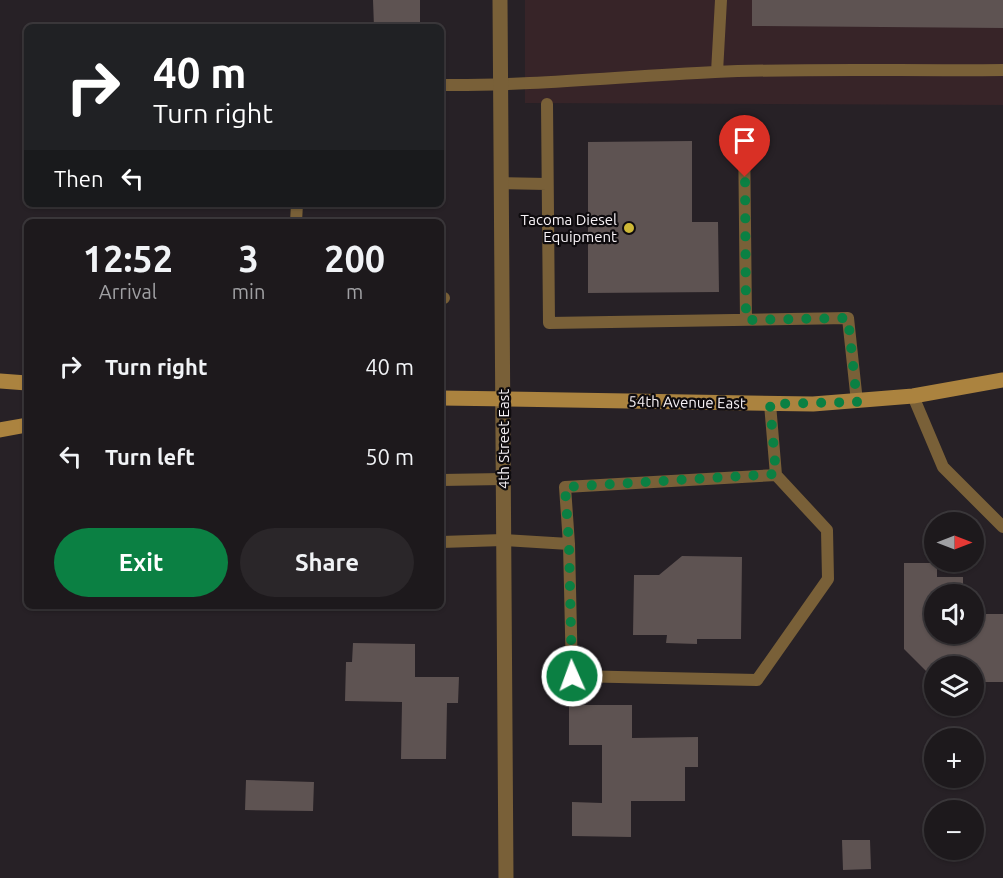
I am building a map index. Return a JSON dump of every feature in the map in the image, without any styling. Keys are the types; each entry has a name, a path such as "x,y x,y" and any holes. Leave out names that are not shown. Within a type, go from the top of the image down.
{"main road":[{"name":"54th Avenue East","path":"444,398 770,404 857,402 913,396 1003,380"},
{"path":"0,381 24,383"},
{"path":"0,430 24,426"}],"street":[{"name":"4th Street East","path":"500,0 506,878"}],"lane":[{"path":"717,72 721,0"},
{"path":"444,85 501,86 717,72 1003,70"},
{"path":"548,104 549,323 848,318 857,402"},
{"path":"744,129 746,320"},
{"path":"501,183 548,184"},
{"path":"913,396 943,467 1003,527"},
{"path":"770,404 776,474 827,530 828,579 758,680 572,676 569,544 565,487 776,474"},
{"path":"444,480 503,479"},
{"path":"444,542 503,540 569,544"}],"shaded area":[{"path":"525,0 1003,0 1003,105 525,103"}],"building":[{"path":"373,0 420,0 420,24 374,24"},
{"path":"752,0 1003,0 1003,28 752,26"},
{"path":"692,141 692,222 718,222 719,292 588,293 588,142"},
{"path":"682,556 742,557 741,639 697,639 697,644 666,643 667,635 633,635 634,575 659,575"},
{"path":"904,563 924,563 924,572 937,572 937,577 963,577 963,584 924,584 924,644 984,644 984,614 1003,614 1003,682 984,682 984,656 924,656 924,669 904,649"},
{"path":"353,643 415,644 415,677 459,677 458,703 447,703 446,759 401,759 402,702 345,701 346,662 352,662"},
{"path":"569,705 632,705 632,738 698,737 698,767 685,767 685,801 631,801 631,837 572,836 572,802 602,803 602,745 569,745"},
{"path":"246,780 314,782 313,811 245,810"},
{"path":"842,840 870,840 871,869 843,870"}],"place":[{"name":"Tacoma Diesel Equipment","path":"629,228"}],"route":[{"path":"572,676 569,544 565,487 776,474 770,404 857,402 848,318 746,320 745,177"}]}
